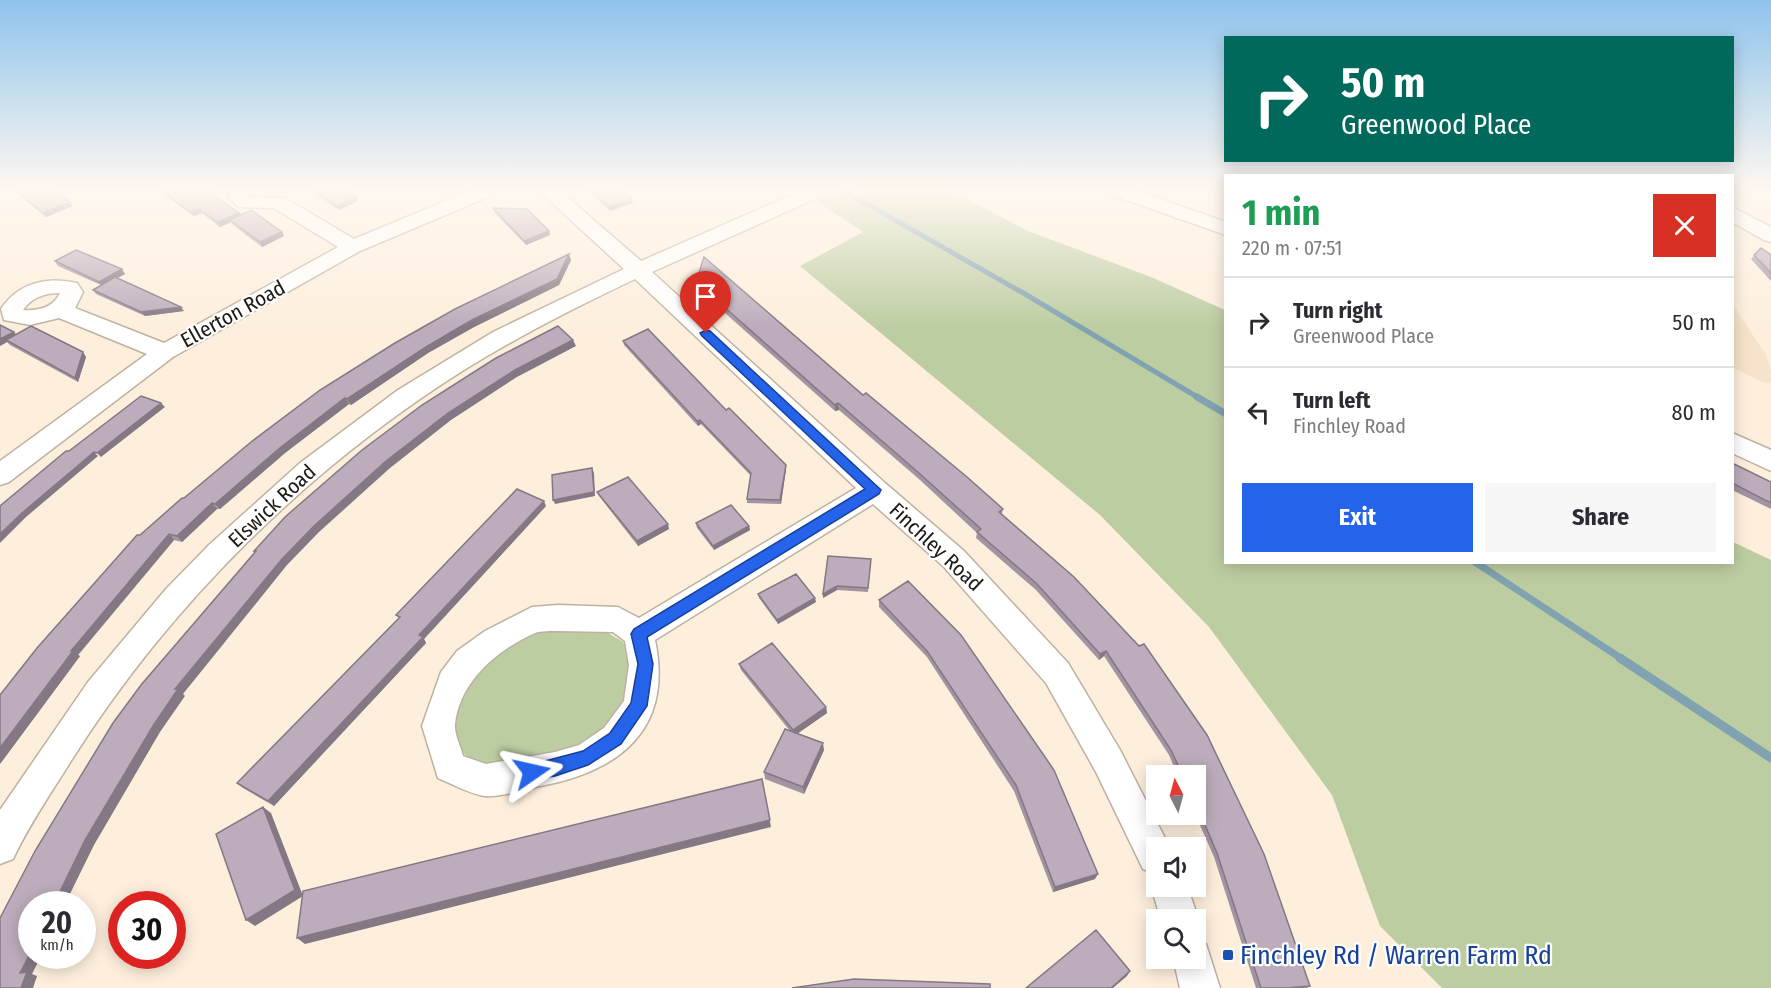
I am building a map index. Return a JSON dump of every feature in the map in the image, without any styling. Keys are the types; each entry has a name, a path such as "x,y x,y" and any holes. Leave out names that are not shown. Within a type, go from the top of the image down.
{"street":[{"path":"338,236 353,247"},
{"name":"Ellerton Road","path":"0,475 165,352 353,247 379,236"},
{"name":"Finchley Road","path":"600,236 875,490 954,559 1057,673 1108,761 1146,837"},
{"name":"Elswick Road","path":"0,846 11,824 98,694 160,616 267,506 331,452 411,393 461,361 560,308 717,236"},
{"path":"59,310 165,352"},
{"path":"1734,443 1771,461"},
{"path":"639,634 875,490"},
{"path":"558,618 618,620 639,634 645,664 639,706 616,739 588,758 555,768 486,780 450,767 438,726 452,682 468,661 496,640 532,620 558,618"},
{"path":"1195,969 1200,988"}],"shaded area":[{"path":"1734,306 1766,355 1771,370 1771,383 1762,382 1734,368"}],"green space":[{"path":"855,236 1042,236 1151,277 1224,310 1224,564 1734,564 1734,542 1771,560 1771,988 1442,988 1380,926 1332,795 1209,627 1100,515 800,266"},
{"path":"595,625 623,642 630,659 626,705 585,749 481,766 457,749 454,712 474,677 496,655 519,638 535,630"}],"building":[{"path":"252,236 273,236 260,242"},
{"path":"519,236 536,236 524,241"},
{"path":"1761,248 1771,255 1771,273 1754,255"},
{"path":"76,250 122,269 99,282 55,261"},
{"path":"569,254 557,279 472,320 347,399 345,398 281,447 215,504 212,503 177,536 169,534 71,651 73,651 0,748 0,695 37,648 137,535 140,535 251,442 320,390 455,309"},
{"path":"704,257 863,395 866,393 967,477 1003,509 999,512 1074,577 1139,646 1144,644 1207,735 1264,854 1310,986 1261,988 1217,853 1205,825 1206,765 1178,765 1171,750 1106,651 1100,654 1037,584 977,532 981,529 920,474 838,403 835,405 696,282"},
{"path":"115,277 181,307 141,312 93,290"},
{"path":"0,325 14,332 0,339"},
{"path":"31,326 83,352 75,378 6,340"},
{"path":"558,326 573,340 515,370 448,413 386,461 314,526 282,559 175,689 178,689 153,726 85,840 60,891 18,891 18,969 22,969 20,973 27,972 21,988 0,988 0,918 35,851 113,723 141,685 285,517 362,450 422,405 496,358"},
{"path":"648,329 726,410 729,408 786,465 780,500 747,499 751,473 700,420 697,421 623,341"},
{"path":"141,396 161,403 97,453 94,452 0,534 0,506 66,451"},
{"path":"1734,464 1771,482 1771,503 1734,484"},
{"path":"592,468 594,492 553,500 552,475"},
{"path":"628,477 668,524 637,541 597,492"},
{"path":"517,489 544,501 419,635 423,637 268,801 237,783 400,617 396,615"},
{"path":"731,505 749,526 713,546 696,523"},
{"path":"828,556 871,559 868,588 837,586 823,594"},
{"path":"796,574 815,598 777,620 758,594"},
{"path":"908,581 961,635 1054,770 1098,874 1055,887 1016,785 927,651 879,600"},
{"path":"772,643 826,707 793,730 739,664"},
{"path":"785,729 823,743 803,787 764,772"},
{"path":"762,779 770,820 297,938 303,891"},
{"path":"263,807 295,890 246,920 216,834"},
{"path":"1096,930 1130,971 1111,988 1026,988"},
{"path":"854,979 990,984 990,988 792,988"}],"waterway":[{"path":"923,236 1199,398"},
{"path":"1197,397 1224,413"},
{"path":"1478,564 1622,659"},
{"path":"1620,658 1771,758"}],"place":[{"name":"Finchley Rd / Warren Farm Rd","path":"1228,955"}],"route":[{"path":"532,772 588,758 616,739 639,706 645,664 639,634 875,490 706,333"}]}
